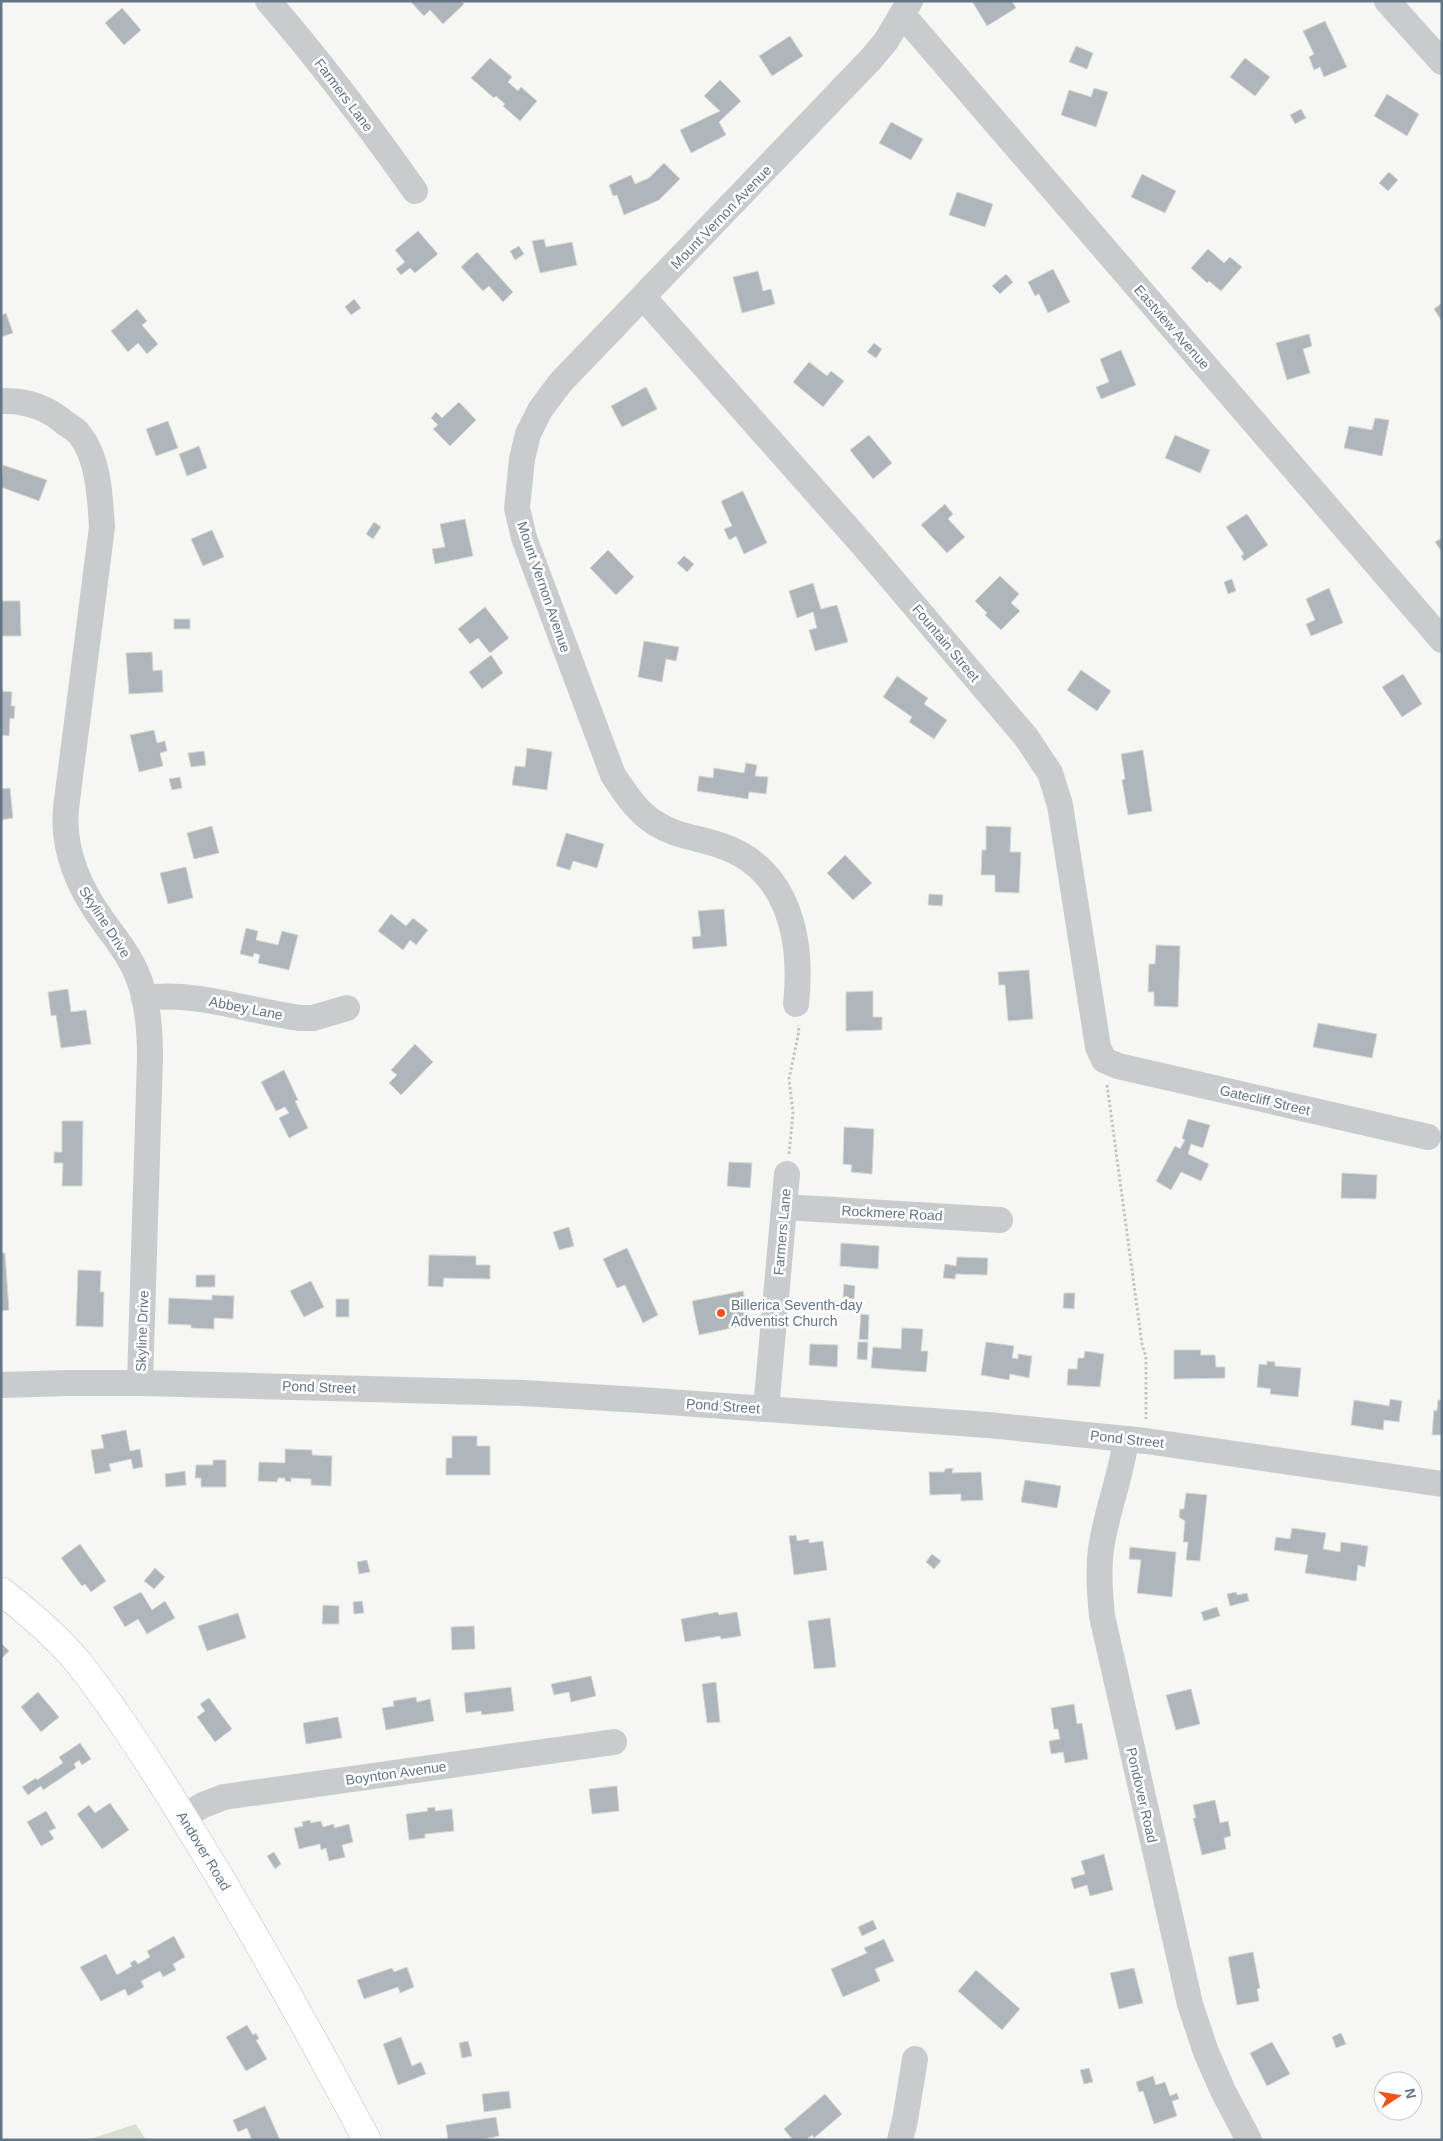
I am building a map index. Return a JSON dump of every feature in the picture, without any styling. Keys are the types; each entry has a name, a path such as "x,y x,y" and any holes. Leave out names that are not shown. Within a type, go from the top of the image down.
{"main road":[{"name":"Andover Road","path":"1,1591 49,1633 80,1664 144,1756 276,1970 368,2140"}],"street":[{"name":"Farmers Lane","path":"268,1 359,112 415,191"},
{"path":"1387,1 1442,62"},
{"name":"Mount Vernon Avenue","path":"796,1004 798,953 793,930 777,887 761,867 745,857 720,845 680,836 656,823 635,808 613,775 524,538 517,508 521,468 528,434 540,410 560,383 871,59 886,41 906,8"},
{"name":"Eastview Avenue","path":"906,8 1442,640"},
{"name":"Fountain Street","path":"643,298 862,544 1026,737 1050,773 1060,805 1098,1047 1104,1060"},
{"name":"Skyline Drive","path":"1,401 32,404 53,412 80,435 91,457 96,474 102,528 66,808 65,831 72,861 81,884 97,912 125,950 141,983 150,1033 140,1383"},
{"name":"Abbey Lane","path":"144,998 175,996 215,1001 300,1018 320,1016 347,1008"},
{"name":"Gatecliff Street","path":"1104,1060 1118,1066 1428,1137"},
{"name":"Farmers Lane","path":"766,1409 787,1174"},
{"name":"Rockmere Road","path":"784,1207 1000,1220"},
{"name":"Pond Street","path":"1,1385 67,1382 140,1383 523,1394 766,1409 988,1425 1136,1440 1442,1484"},
{"name":"Pondover Road","path":"1136,1440 1122,1466 1101,1548 1099,1570 1102,1616 1190,2004 1206,2052 1223,2091 1249,2140"},
{"name":"Boynton Avenue","path":"183,1817 203,1805 224,1797 614,1742"},
{"path":"900,2140 915,2059"}],"path":[{"path":"787,1174 793,1113 789,1079 799,1031 796,1004"},
{"path":"1104,1060 1142,1344 1146,1356 1136,1440"}],"shaded area":[{"path":"136,2124 146,2140 87,2140"}],"building":[{"path":"410,1 461,1 464,4 443,24 430,10 424,16"},
{"path":"972,1 1012,1 1016,8 987,26"},
{"path":"122,8 141,30 124,45 105,23"},
{"path":"1325,21 1347,67 1324,77 1320,67 1314,70 1309,57 1314,54 1303,31"},
{"path":"790,36 803,56 772,76 759,56"},
{"path":"1076,46 1093,53 1087,69 1069,62"},
{"path":"490,58 512,77 508,82 518,91 521,87 537,101 520,121 503,106 505,104 496,96 494,98 471,78"},
{"path":"1245,58 1270,77 1255,96 1230,77"},
{"path":"720,80 741,101 719,122 726,135 691,153 680,130 720,111 704,96"},
{"path":"1094,88 1108,92 1096,127 1061,115 1069,90 1091,97"},
{"path":"1387,94 1419,114 1407,136 1374,116"},
{"path":"1301,109 1306,118 1295,124 1290,115"},
{"path":"891,122 923,139 911,160 879,143"},
{"path":"664,163 680,179 659,200 624,215 617,195 613,196 609,185 631,175 635,184 649,178"},
{"path":"1389,172 1398,180 1388,191 1379,183"},
{"path":"1142,174 1176,191 1165,213 1131,197"},
{"path":"957,192 993,204 985,227 949,215"},
{"path":"418,231 438,254 415,273 410,268 401,275 396,269 405,262 395,250"},
{"path":"544,239 546,247 572,242 577,265 540,273 532,241"},
{"path":"519,246 524,254 515,260 510,251"},
{"path":"1208,249 1224,263 1230,257 1242,267 1221,291 1209,281 1207,283 1191,268"},
{"path":"477,252 513,292 503,302 489,286 483,291 461,267"},
{"path":"1053,269 1070,302 1048,313 1039,294 1035,296 1028,282"},
{"path":"758,271 763,291 771,289 775,304 742,313 733,277"},
{"path":"1006,274 1013,282 1000,294 992,286"},
{"path":"354,299 361,308 351,315 345,307"},
{"path":"1442,303 1442,320 1441,320 1434,309"},
{"path":"137,309 147,321 142,325 158,344 147,354 138,343 128,352 111,331"},
{"path":"6,313 13,333 1,337 1,315"},
{"path":"1309,334 1312,346 1303,349 1310,373 1287,380 1276,343"},
{"path":"874,343 882,349 876,358 867,352"},
{"path":"1121,350 1136,385 1101,399 1096,387 1109,382 1100,359"},
{"path":"809,362 827,376 831,371 844,381 823,407 793,382"},
{"path":"646,387 657,409 622,427 611,406"},
{"path":"459,402 476,420 450,446 433,429 438,425 431,418 436,412 442,418"},
{"path":"1375,418 1389,420 1382,456 1344,448 1349,426 1372,430"},
{"path":"168,421 178,448 156,456 146,429"},
{"path":"869,435 892,463 873,479 850,450"},
{"path":"1175,435 1210,450 1200,473 1165,458"},
{"path":"199,446 207,468 187,476 179,454"},
{"path":"3,465 47,480 39,501 1,487"},
{"path":"743,491 767,543 744,554 736,536 729,540 724,529 732,526 721,501"},
{"path":"945,504 953,514 948,519 965,537 947,553 921,525"},
{"path":"1247,514 1268,545 1244,561 1241,556 1244,554 1226,527"},
{"path":"465,519 473,556 435,564 432,549 445,547 440,524"},
{"path":"374,522 381,527 373,539 366,534"},
{"path":"212,530 224,557 203,566 191,539"},
{"path":"1442,538 1442,552 1435,542"},
{"path":"608,550 634,577 616,595 590,568"},
{"path":"684,556 694,564 687,572 677,563"},
{"path":"1000,576 1019,594 1011,603 1020,611 1001,630 985,615 987,613 975,601"},
{"path":"1232,579 1236,591 1228,594 1224,582"},
{"path":"813,583 821,609 837,605 848,642 815,651 809,630 817,628 813,612 797,618 789,591"},
{"path":"1329,588 1343,623 1311,636 1306,624 1315,620 1306,599"},
{"path":"1,601 20,601 21,636 1,636"},
{"path":"485,607 509,638 490,653 478,638 470,644 458,629"},
{"path":"174,619 190,619 190,629 174,629"},
{"path":"644,641 679,647 676,661 666,659 662,682 638,677"},
{"path":"152,652 153,671 162,670 163,692 129,694 126,653"},
{"path":"491,655 503,673 482,689 469,672"},
{"path":"1081,670 1111,691 1097,711 1067,690"},
{"path":"1403,674 1422,704 1402,717 1382,687"},
{"path":"897,676 928,698 924,704 947,720 934,739 909,722 912,717 883,697"},
{"path":"1,691 12,692 11,706 15,706 14,719 10,718 9,736 1,735"},
{"path":"154,730 157,743 165,741 167,751 160,753 163,766 139,772 130,735"},
{"path":"527,748 552,752 547,790 512,785 515,766 525,767"},
{"path":"1143,750 1152,811 1128,815 1122,780 1125,779 1121,754"},
{"path":"204,751 206,765 191,767 188,753"},
{"path":"746,763 757,765 755,776 768,777 766,794 749,792 748,799 697,791 699,776 713,778 714,768 744,773"},
{"path":"180,777 182,788 172,790 169,779"},
{"path":"10,788 13,818 1,820 1,789"},
{"path":"212,826 219,853 194,859 187,833"},
{"path":"986,826 1011,827 1010,852 1021,852 1019,893 995,892 995,875 981,875 982,850 986,850"},
{"path":"566,833 604,844 597,868 573,861 570,870 556,866"},
{"path":"845,855 872,883 853,900 827,873"},
{"path":"186,867 193,898 168,904 160,873"},
{"path":"929,894 943,895 942,906 928,905"},
{"path":"724,909 727,946 693,949 692,937 701,936 698,911"},
{"path":"391,914 406,926 413,918 428,930 416,945 410,940 403,950 378,931"},
{"path":"246,928 258,931 256,940 278,945 282,931 298,935 289,970 258,963 260,955 254,953 253,957 240,954"},
{"path":"1156,945 1180,946 1178,1007 1154,1006 1154,992 1148,992 1149,964 1155,964"},
{"path":"1029,970 1033,1019 1008,1021 1005,985 999,985 998,972"},
{"path":"68,989 71,1012 86,1010 91,1044 61,1048 56,1015 51,1016 48,992"},
{"path":"873,991 873,1017 882,1017 882,1030 846,1031 846,992"},
{"path":"1318,1023 1377,1034 1372,1058 1313,1047"},
{"path":"415,1044 433,1062 401,1095 389,1083 397,1075 391,1070"},
{"path":"284,1070 298,1100 295,1101 308,1128 289,1138 279,1118 289,1113 285,1107 276,1111 261,1082"},
{"path":"1188,1119 1210,1125 1203,1148 1191,1144 1188,1154 1209,1164 1201,1181 1181,1172 1171,1190 1156,1181 1175,1146 1180,1149 1185,1140 1182,1138"},
{"path":"62,1121 83,1121 82,1186 62,1186 63,1163 54,1163 54,1152 62,1152"},
{"path":"844,1127 874,1129 872,1174 851,1172 852,1165 843,1164"},
{"path":"729,1162 752,1163 750,1188 727,1186"},
{"path":"1342,1173 1377,1175 1376,1199 1341,1198"},
{"path":"569,1227 574,1246 559,1250 553,1232"},
{"path":"841,1243 879,1246 878,1269 840,1266"},
{"path":"627,1248 658,1315 643,1323 625,1285 617,1288 603,1259"},
{"path":"1,1253 5,1253 9,1310 1,1311"},
{"path":"429,1255 476,1256 476,1265 490,1265 490,1279 444,1278 443,1287 428,1286"},
{"path":"957,1257 988,1258 987,1275 956,1274 955,1279 943,1278 945,1264 956,1266"},
{"path":"78,1270 101,1271 100,1292 104,1292 103,1327 76,1326"},
{"path":"196,1275 215,1275 215,1287 196,1287"},
{"path":"311,1281 324,1307 304,1317 290,1291"},
{"path":"844,1284 855,1286 854,1299 843,1298"},
{"name":"Billerica Seventh-day Adventist Church","path":"743,1291 750,1324 699,1335 692,1301"},
{"path":"1064,1293 1075,1293 1074,1309 1063,1308"},
{"path":"212,1295 234,1296 233,1319 214,1318 214,1329 168,1324 169,1298 212,1300"},
{"path":"336,1299 349,1299 349,1317 336,1317"},
{"path":"861,1314 869,1315 868,1340 859,1339"},
{"path":"902,1328 923,1329 921,1351 928,1351 926,1372 871,1368 873,1347 901,1349"},
{"path":"858,1342 868,1342 867,1360 857,1359"},
{"path":"986,1342 1014,1346 1012,1358 1018,1359 1018,1354 1032,1356 1029,1378 1010,1374 1009,1380 981,1375"},
{"path":"810,1344 838,1345 837,1367 809,1365"},
{"path":"1174,1350 1201,1350 1200,1355 1215,1355 1216,1367 1225,1367 1225,1378 1174,1379"},
{"path":"1085,1351 1104,1354 1100,1387 1067,1385 1068,1369 1077,1369 1078,1358 1084,1358"},
{"path":"1267,1361 1275,1362 1275,1366 1301,1368 1298,1397 1270,1394 1271,1389 1257,1387 1259,1364 1267,1365"},
{"path":"1390,1399 1402,1401 1399,1422 1384,1420 1383,1430 1351,1425 1354,1400 1389,1406"},
{"path":"1438,1400 1442,1400 1442,1435 1432,1435 1434,1410 1437,1411"},
{"path":"126,1430 130,1451 140,1449 143,1467 133,1469 131,1459 109,1464 111,1471 95,1474 91,1450 104,1448 101,1435"},
{"path":"452,1436 477,1436 477,1446 490,1446 490,1475 446,1475 446,1458 452,1458"},
{"path":"285,1449 312,1450 312,1455 332,1456 331,1486 311,1485 311,1479 291,1478 291,1482 285,1481 285,1478 278,1478 277,1482 258,1481 259,1462 285,1463"},
{"path":"213,1460 226,1460 226,1487 201,1487 201,1478 195,1478 196,1465 213,1465"},
{"path":"953,1468 952,1473 981,1472 983,1500 961,1501 961,1494 930,1495 929,1472 944,1472 945,1469"},
{"path":"185,1471 186,1485 166,1487 165,1474"},
{"path":"1025,1480 1061,1486 1057,1508 1021,1502"},
{"path":"1186,1493 1207,1495 1200,1561 1186,1560 1188,1542 1183,1542 1185,1521 1179,1517 1180,1509 1184,1509"},
{"path":"1292,1528 1326,1533 1323,1549 1340,1552 1341,1542 1368,1546 1365,1567 1358,1565 1356,1581 1305,1573 1308,1555 1274,1550 1276,1537 1290,1539"},
{"path":"796,1535 797,1541 809,1539 809,1543 823,1541 827,1570 794,1575 789,1536"},
{"path":"80,1544 106,1581 91,1592 85,1584 82,1586 61,1558"},
{"path":"1130,1547 1176,1552 1172,1597 1137,1593 1141,1560 1129,1559"},
{"path":"932,1554 941,1561 934,1569 926,1562"},
{"path":"367,1560 370,1572 359,1574 357,1562"},
{"path":"155,1568 165,1577 154,1589 144,1581"},
{"path":"141,1592 152,1610 165,1601 175,1618 147,1634 138,1619 125,1627 113,1607"},
{"path":"1236,1592 1237,1595 1247,1593 1249,1601 1230,1606 1227,1594"},
{"path":"362,1601 364,1613 354,1614 353,1602"},
{"path":"323,1605 339,1606 339,1624 322,1624"},
{"path":"1217,1607 1220,1616 1204,1621 1201,1612"},
{"path":"718,1612 719,1615 737,1612 741,1636 721,1639 720,1636 685,1642 681,1619"},
{"path":"238,1613 246,1638 207,1651 198,1626"},
{"path":"830,1618 836,1667 814,1669 808,1621"},
{"path":"474,1626 475,1649 452,1650 451,1627"},
{"path":"1,1643 9,1651 1,1659"},
{"path":"591,1676 596,1696 571,1702 569,1692 554,1695 551,1684"},
{"path":"716,1682 720,1722 707,1723 702,1684"},
{"path":"511,1687 514,1711 482,1715 481,1711 466,1713 464,1693"},
{"path":"1191,1689 1200,1724 1176,1730 1166,1695"},
{"path":"38,1692 59,1717 41,1732 21,1707"},
{"path":"416,1697 417,1702 430,1699 434,1721 386,1730 382,1708 394,1706 393,1701"},
{"path":"209,1698 232,1729 215,1742 197,1717 205,1711 200,1704"},
{"path":"1074,1704 1077,1724 1082,1723 1088,1759 1065,1763 1063,1752 1051,1754 1049,1741 1060,1739 1058,1729 1054,1729 1051,1708"},
{"path":"338,1717 342,1738 306,1744 303,1723"},
{"path":"80,1743 91,1759 82,1765 79,1760 74,1764 76,1768 43,1790 41,1786 28,1795 22,1787 36,1778 37,1780 63,1763 59,1757"},
{"path":"617,1786 619,1811 592,1814 589,1789"},
{"path":"1215,1800 1220,1823 1228,1821 1231,1836 1224,1838 1226,1849 1202,1855 1193,1818 1196,1818 1193,1805"},
{"path":"110,1803 129,1830 102,1849 77,1814 89,1805 95,1813"},
{"path":"435,1807 435,1811 452,1809 454,1831 425,1834 425,1838 409,1840 406,1814 428,1811 427,1808"},
{"path":"46,1811 56,1828 49,1831 54,1839 41,1846 27,1822"},
{"path":"310,1820 311,1823 321,1821 323,1827 334,1824 334,1828 349,1824 353,1842 342,1845 345,1857 329,1861 326,1848 321,1850 320,1844 299,1849 294,1828 303,1826 302,1822"},
{"path":"274,1852 281,1864 275,1869 267,1856"},
{"path":"1104,1854 1113,1890 1090,1896 1087,1885 1074,1889 1071,1878 1085,1874 1081,1861"},
{"path":"873,1920 877,1929 862,1936 858,1927"},
{"path":"174,1936 185,1957 173,1964 176,1970 163,1977 160,1971 141,1981 144,1987 128,1996 125,1989 101,2001 80,1967 106,1954 117,1975 132,1966 130,1963 135,1960 138,1964 150,1957 147,1951"},
{"path":"884,1939 894,1961 875,1969 880,1981 843,1997 831,1969 867,1953 864,1948"},
{"path":"1253,1952 1260,1988 1257,1989 1259,2001 1237,2005 1228,1957"},
{"path":"407,1967 414,1987 400,1993 398,1987 364,1999 357,1980 392,1968 394,1972"},
{"path":"1134,1968 1143,2003 1119,2009 1110,1973"},
{"path":"976,1970 1020,2009 1002,2030 958,1991"},
{"path":"247,2025 253,2035 256,2033 259,2039 256,2040 267,2059 246,2071 226,2037"},
{"path":"1341,2033 1346,2044 1336,2048 1332,2037"},
{"path":"401,2037 412,2066 421,2062 426,2074 398,2085 383,2044"},
{"path":"468,2041 472,2056 462,2058 459,2043"},
{"path":"1272,2042 1290,2074 1267,2086 1250,2053"},
{"path":"1089,2068 1093,2082 1084,2084 1080,2070"},
{"path":"1153,2076 1156,2085 1165,2082 1170,2096 1177,2093 1179,2099 1172,2101 1177,2116 1154,2124 1143,2091 1139,2092 1136,2082"},
{"path":"509,2091 511,2108 484,2112 482,2094"},
{"path":"825,2094 842,2114 814,2138 812,2135 806,2140 793,2140 784,2129"},
{"path":"265,2106 280,2140 252,2140 247,2128 238,2132 233,2120"},
{"path":"496,2117 499,2136 479,2140 448,2140 446,2125"}],"place":[{"name":"Billerica Seventh-day Adventist Church","path":"721,1313"}]}
